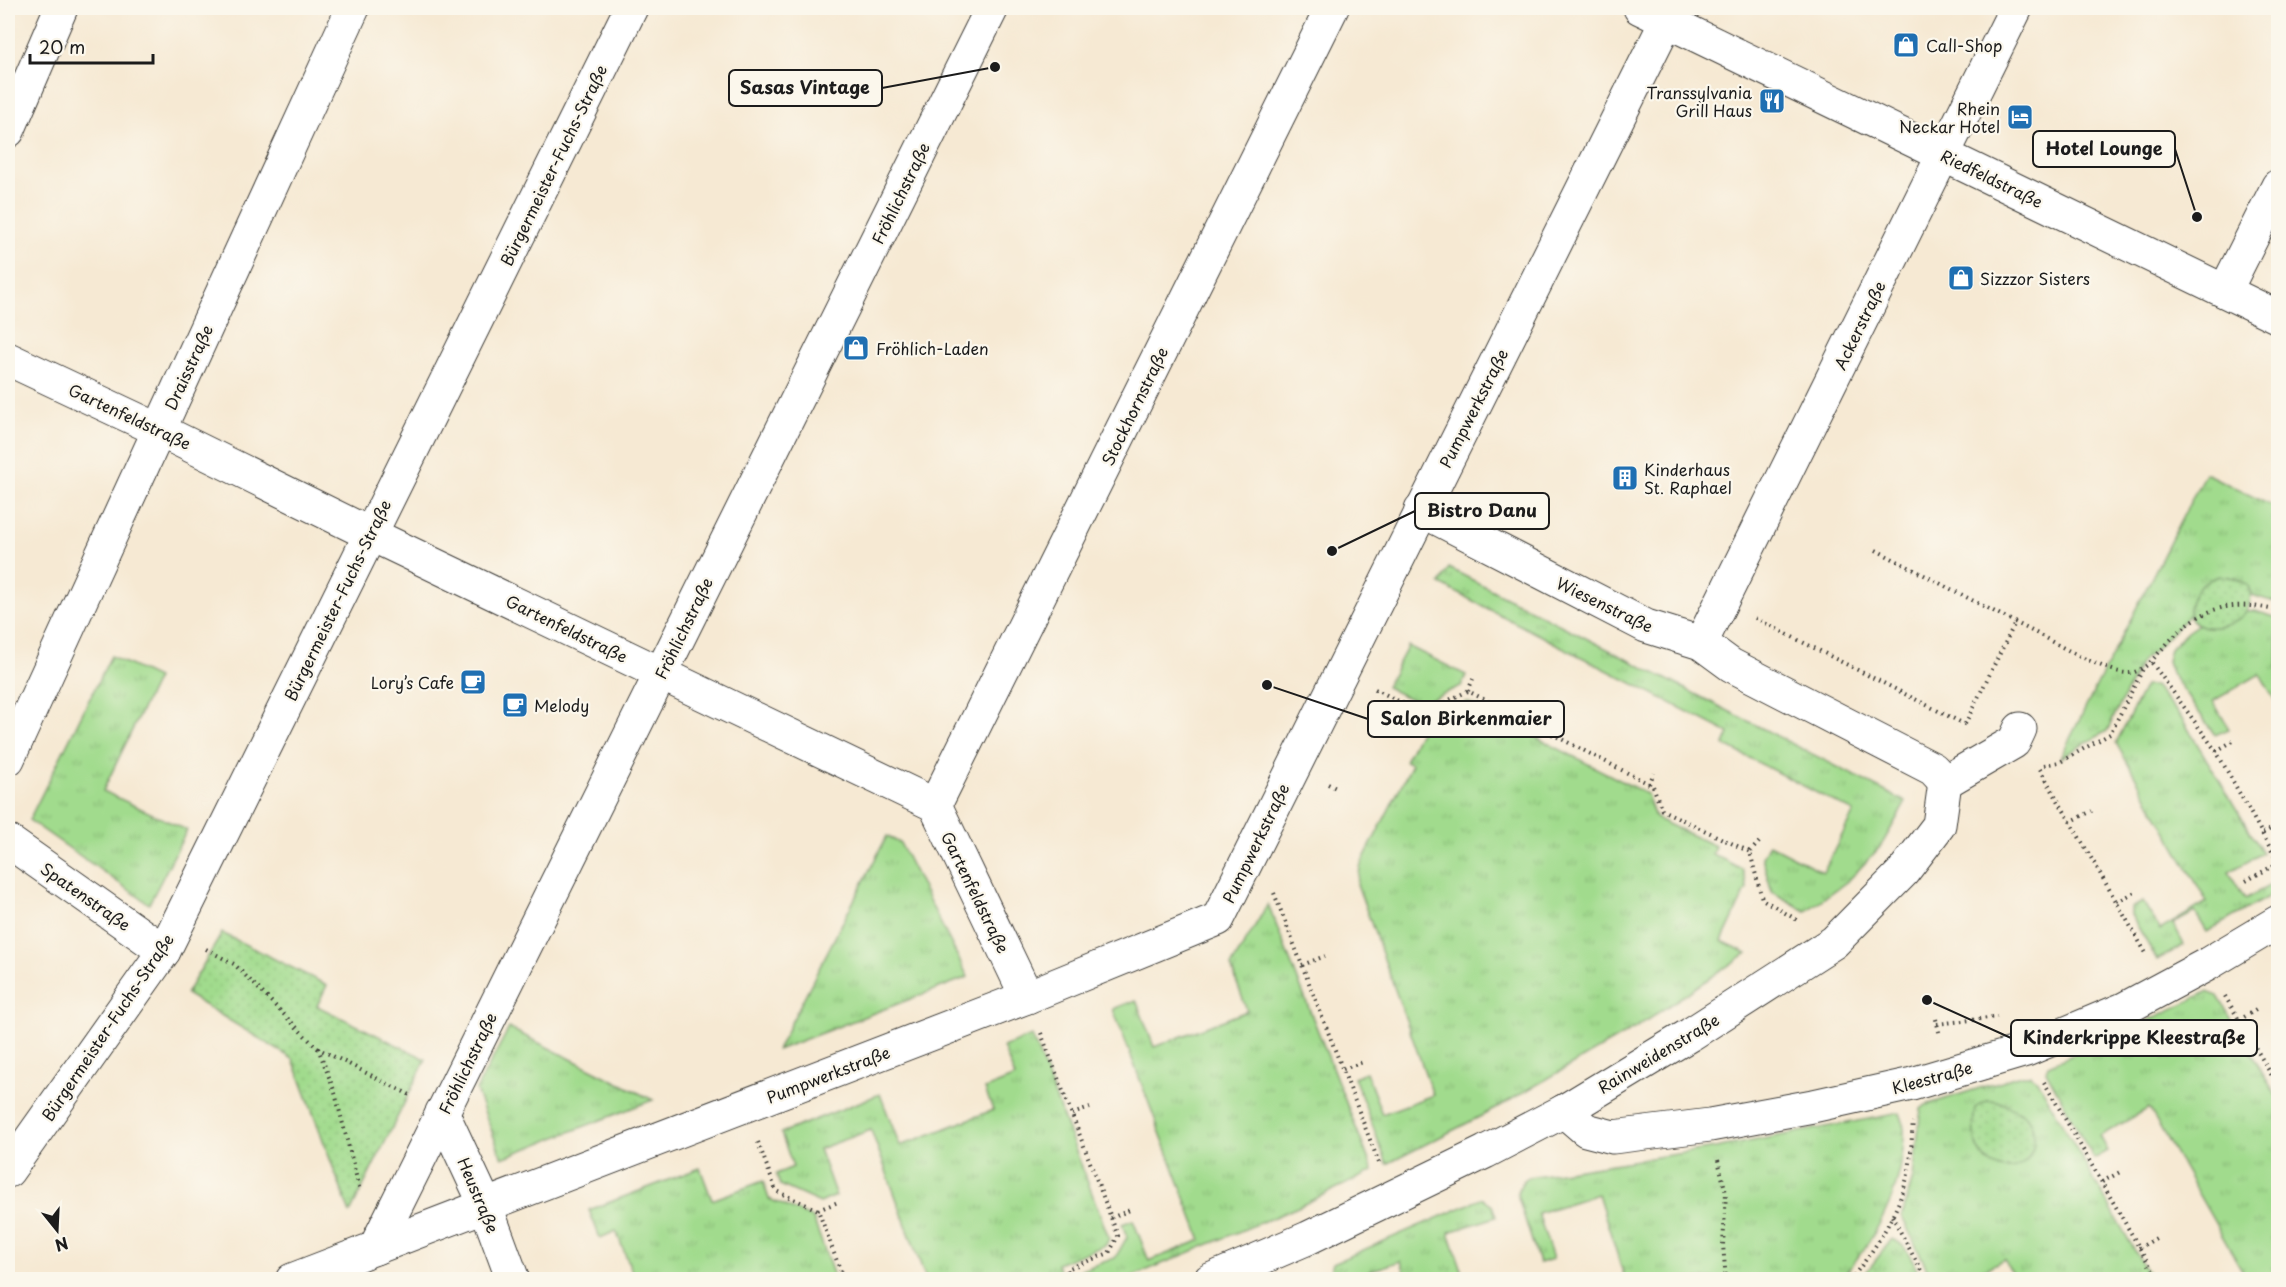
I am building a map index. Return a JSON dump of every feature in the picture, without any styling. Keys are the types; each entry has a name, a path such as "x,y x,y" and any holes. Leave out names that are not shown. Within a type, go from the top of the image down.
{"street":[{"path":"8,131 61,8"},
{"name":"Draisstraße","path":"8,759 353,8"},
{"name":"Bürgermeister-Fuchs-Straße","path":"8,1171 169,941 631,8"},
{"name":"Fröhlichstraße","path":"375,1248 992,8"},
{"name":"Stockhornstraße","path":"935,805 1332,8"},
{"name":"Ackerstraße","path":"1701,643 2016,8"},
{"name":"Riedfeldstraße","path":"1660,12 2278,317"},
{"name":"Pumpwerkstraße","path":"292,1280 1027,997 1218,919 1422,510 1660,12"},
{"path":"2225,291 2278,186"},
{"name":"Gartenfeldstraße","path":"8,359 935,805 1027,997"},
{"name":"Wiesenstraße","path":"1422,510 1646,626 1701,643 1731,665 1933,769 1945,782"},
{"path":"1945,782 2014,737"},
{"name":"Rainweidenstraße","path":"1210,1280 1308,1238 1564,1111 1692,1034 1834,942 1903,872 1940,825 1945,782"},
{"name":"Spatenstraße","path":"8,842 169,941"},
{"name":"Kleestraße","path":"1564,1111 1586,1130 1613,1137 1710,1125 1813,1106 1912,1084 2026,1050 2124,1009 2206,965 2278,922"},
{"name":"Heustraße","path":"442,1112 485,1204 513,1280"}],"path":[{"path":"1876,550 2016,623 2118,672 2130,673 2152,663 2164,646 2200,615 2221,607 2240,605 2256,605 2278,611"},
{"path":"1722,602 1911,694 1965,724 2014,737"},
{"path":"1965,724 2016,623"},
{"path":"2152,663 2216,751 2278,863 2246,881"},
{"path":"2145,666 2110,734 2060,762 2038,766 2166,987"},
{"path":"1342,672 1422,713 1468,691 1473,680"},
{"path":"1468,691 1653,786 1662,810 1750,852"},
{"path":"1551,734 1557,723"},
{"path":"2216,751 2235,740"},
{"path":"1649,784 1654,773"},
{"path":"2070,822 2092,811"},
{"path":"2263,833 2278,825"},
{"path":"1750,852 1761,840"},
{"path":"1255,844 1393,1197"},
{"path":"1750,852 1762,899 1834,942"},
{"path":"2116,902 2137,891"},
{"path":"169,941 234,964 317,1048 442,1112"},
{"path":"1302,965 1325,956"},
{"path":"2206,965 2278,1085"},
{"path":"1027,997 1119,1236 1109,1253 1067,1269 1071,1280"},
{"path":"2239,1020 2256,1011"},
{"path":"1937,1024 2007,1015"},
{"path":"317,1048 335,1093 360,1192"},
{"path":"2026,1050 2157,1280"},
{"path":"1343,1069 1363,1062"},
{"path":"1850,1280 1863,1265 1892,1216 1907,1177 1914,1116 1912,1084"},
{"path":"745,1106 776,1191 818,1210 844,1280"},
{"path":"1072,1114 1090,1108"},
{"path":"1710,1125 1726,1193 1723,1245 1726,1280"},
{"path":"2102,1182 2120,1172"},
{"path":"818,1210 838,1202"},
{"path":"1111,1218 1130,1210"},
{"path":"1892,1216 1926,1280"},
{"path":"2139,1248 2158,1237"}],"green space":[{"path":"2205,473 2278,509 2278,603 2251,595 2247,584 2227,576 2189,609 2190,614 2153,652 2142,660 2107,731 2060,758"},
{"path":"1449,568 1906,802 1881,846 1849,880 1806,911 1772,892 1762,857 1769,844 1823,872 1854,812 1724,745 1729,733 1440,584"},
{"path":"2220,576 2234,578 2247,584 2250,600 2245,612 2234,621 2221,626 2207,627 2195,623 2190,613 2194,593 2203,583"},
{"path":"2239,610 2255,611 2278,618 2278,706 2260,674 2213,701 2229,729 2215,735 2171,673 2167,661 2170,649 2187,632 2203,621"},
{"path":"1408,646 1466,675 1461,686 1420,704 1386,687"},
{"path":"111,656 157,678 103,791 187,830 149,904 29,820"},
{"path":"2145,686 2154,686 2181,717 2263,853 2229,872 2245,899 2278,881 2278,891 2207,932 2195,912 2173,924 2184,945 2157,960 2131,915 2131,908 2143,902 2160,930 2207,902 2116,743"},
{"path":"1467,702 1647,794 1655,818 1715,846 1712,854 1742,869 1747,888 1722,941 1747,953 1635,1028 1495,1109 1387,1164 1354,1077 1366,1072 1382,1114 1433,1095 1357,884 1361,864 1412,764 1405,761 1425,722"},
{"path":"887,836 900,843 968,977 777,1050"},
{"path":"1268,904 1373,1171 1298,1207 1126,1279 1079,1279 1076,1272 1115,1258 1127,1237 1122,1224 1133,1220 1149,1261 1201,1240 1113,1009 1136,1000 1154,1047 1247,1011 1231,966"},
{"path":"222,933 327,985 317,1006 426,1059 350,1213 293,1059 186,994"},
{"path":"2207,992 2218,996 2278,1099 2278,1279 2247,1279 2149,1108 2100,1136 2108,1151 2094,1159 2046,1071 2048,1065 2102,1043"},
{"path":"509,1028 653,1100 502,1158 476,1090"},
{"path":"1032,1036 1109,1238 1106,1245 1057,1264 1062,1279 926,1279 871,1130 819,1149 836,1196 820,1203 780,1185 776,1174 793,1167 781,1133 880,1094 900,1146 993,1110 985,1089 1015,1077 1003,1047"},
{"path":"2021,1075 2030,1075 2037,1080 2151,1279 2015,1279 2004,1259 1966,1279 1932,1279 1902,1217 1913,1177 1921,1109 1926,1105"},
{"path":"1987,1101 2004,1104 2028,1119 2033,1130 2034,1141 2027,1160 2019,1166 2010,1169 1999,1168 1987,1161 1978,1150 1973,1122 1975,1108"},
{"path":"1900,1113 1903,1122 1903,1150 1890,1203 1873,1235 1841,1279 1625,1279 1598,1194 1538,1213 1553,1259 1539,1263 1517,1194 1523,1181 1529,1177 1715,1148"},
{"path":"700,1168 712,1200 763,1181 769,1199 813,1218 835,1279 635,1279 616,1231 600,1238 589,1210"},
{"path":"1483,1198 1492,1205 1496,1217 1449,1232 1465,1279 1407,1279 1401,1261 1345,1279 1329,1279 1333,1263"},
{"path":"1892,1239 1907,1250 1922,1279 1861,1279"}],"place":[{"name":"Call-Shop","path":"1906,45"},
{"name":"Sasas Vintage","path":"995,67"},
{"name":"Transsylvania Grill Haus","path":"1772,101"},
{"name":"Rhein Neckar Hotel","path":"2020,117"},
{"name":"Hotel Lounge","path":"2197,217"},
{"name":"Sizzzor Sisters","path":"1961,278"},
{"name":"Fröhlich-Laden","path":"856,348"},
{"name":"Kinderhaus St. Raphael","path":"1625,478"},
{"name":"Bistro Danu","path":"1332,551"},
{"name":"Lory’s Cafe","path":"473,682"},
{"name":"Salon Birkenmaier","path":"1267,685"},
{"name":"Melody","path":"515,705"},
{"name":"Kinderkrippe Kleestraße","path":"1927,1000"}]}
